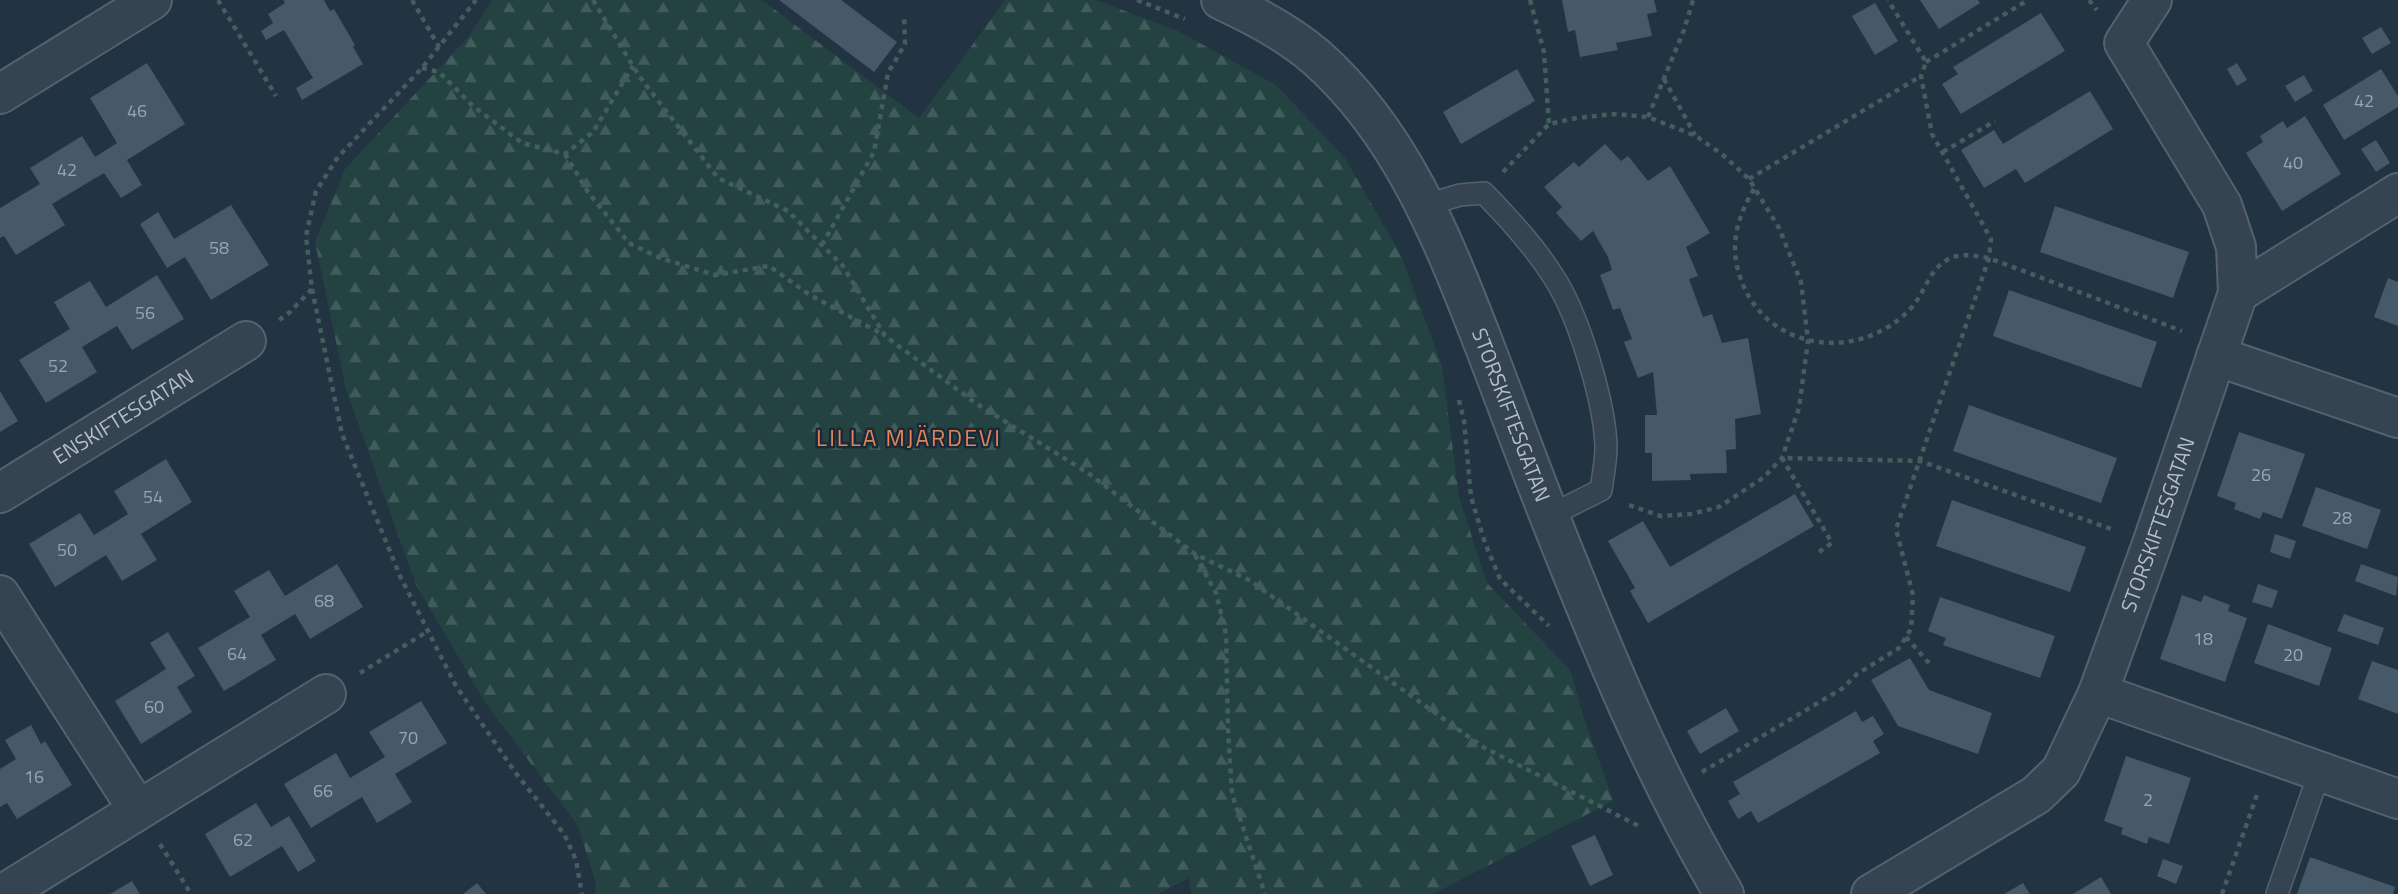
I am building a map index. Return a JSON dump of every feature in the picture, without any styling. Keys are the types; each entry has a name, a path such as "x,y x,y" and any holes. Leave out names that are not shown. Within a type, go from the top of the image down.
{"street":[{"path":"0,94 152,0"},
{"name":"STORSKIFTESGATAN","path":"1871,894 2036,795 2061,771 2098,693 2238,293 2236,247 2222,205 2124,43 2152,0"},
{"name":"STORSKIFTESGATAN","path":"1206,11 1253,16 1305,50 1345,86 1375,122 1426,205 1464,292 1549,516 1668,792 1689,835 1724,894"},
{"path":"2238,293 2398,193"},
{"name":"ENSKIFTESGATAN","path":"0,493 246,341"},
{"path":"2217,351 2398,418"},
{"path":"0,595 138,810"},
{"path":"2098,693 2398,799"},
{"path":"3,894 326,694"}],"lane":[{"path":"1426,205 1460,195 1484,193 1540,256 1558,282 1574,319 1590,362 1600,403 1606,447 1601,490 1549,516"},
{"path":"2277,894 2320,771"}],"path":[{"path":"218,0 276,96"},
{"path":"412,0 439,47"},
{"path":"476,0 422,68 338,158 316,191 306,236 312,289 342,434 400,576 456,685 515,772 564,834 576,860 582,894"},
{"path":"593,0 633,65 718,178 788,211 843,266 885,335"},
{"path":"1137,0 1206,11"},
{"path":"1530,0 1544,52 1549,124"},
{"path":"1648,117 1684,30 1693,0"},
{"path":"1888,0 1926,62"},
{"path":"1668,792 1843,688 1857,674 1899,648 1911,629 1913,595 1896,529 1989,258 1991,239 1932,134 1921,76 1926,62 2028,0"},
{"path":"822,245 874,152 888,73 905,44 904,15"},
{"path":"565,154 593,132 633,65"},
{"path":"422,68 439,72 473,106 522,143 565,154 588,192 629,243 660,258 715,275 769,266 810,295 885,335 977,404 1088,474 1195,554 1249,580 1483,747 1648,830 1642,820"},
{"path":"1749,179 1921,76"},
{"path":"1664,79 1696,136"},
{"path":"1484,193 1549,124 1614,114 1648,117 1696,136 1723,155 1749,179 1779,228 1801,282 1808,341 1799,408 1782,458 1763,478 1719,507 1691,514 1661,516 1633,508 1601,490"},
{"path":"1943,152 1994,121"},
{"path":"1754,189 1744,206 1737,227 1737,269 1756,307 1779,328 1808,341 1835,344 1862,339 1886,327 1913,306 1938,266 1963,254 1989,258 2217,351"},
{"path":"246,341 290,312 312,289"},
{"path":"1458,395 1464,421 1471,497 1485,543 1500,579 1555,634"},
{"path":"1782,458 1920,461 2152,544"},
{"path":"1782,458 1832,542 1819,552"},
{"path":"1195,554 1216,593 1226,635 1232,794 1265,894"},
{"path":"326,694 428,631"},
{"path":"1906,637 1929,663"},
{"path":"2222,894 2271,753"},
{"path":"138,810 191,894"}],"green space":[{"path":"492,0 762,0 919,118 1005,0 1096,0 1178,31 1276,85 1345,158 1401,255 1442,366 1459,497 1487,583 1571,671 1582,712 1613,801 1433,894 1191,894 1189,878 1158,894 595,894 596,884 578,826 486,704 416,585 346,389 315,242 345,169 470,35"}],"building":[{"path":"283,0 324,0 330,11 334,9 363,64 302,100 296,88 313,78 284,30 266,40 261,31 273,23 268,14 285,3"},
{"path":"779,0 841,0 897,42 874,72"},
{"path":"1562,0 1654,0 1657,12 1647,14 1652,36 1616,43 1618,50 1580,57 1575,30 1568,32"},
{"path":"1920,0 1978,0 1980,3 1939,29"},
{"path":"1875,3 1898,41 1875,55 1852,16"},
{"path":"2041,13 2065,51 1961,114 1942,84 1958,74 1953,67"},
{"path":"2381,27 2391,43 2372,54 2362,38"},
{"path":"147,63 185,124 127,160 142,185 121,198 104,173 52,204 65,225 16,255 4,236 0,238 0,208 40,184 30,168 82,136 95,157 117,143 90,98"},
{"path":"2237,63 2247,80 2237,86 2227,69"},
{"path":"1517,69 1535,101 1461,144 1443,112"},
{"path":"2381,69 2398,96 2398,107 2344,140 2323,105"},
{"path":"2304,75 2313,91 2295,102 2285,86"},
{"path":"2090,91 2113,129 2025,183 2016,169 1984,188 1961,150 1994,130 2003,144"},
{"path":"2305,116 2341,174 2282,211 2246,153 2263,142 2260,136 2283,121 2287,128"},
{"path":"2376,140 2390,163 2376,172 2361,149"},
{"path":"1605,144 1621,161 1628,156 1648,181 1670,166 1710,233 1686,247 1698,276 1689,279 1703,317 1712,314 1722,343 1748,338 1761,414 1735,419 1736,449 1726,450 1727,473 1690,474 1691,480 1652,481 1652,453 1645,453 1645,415 1657,415 1653,372 1638,378 1624,342 1632,339 1620,308 1613,310 1600,275 1612,270 1593,231 1581,241 1556,213 1562,207 1544,187 1574,162 1579,167"},
{"path":"231,205 269,265 211,300 185,257 167,268 140,224 158,212 174,239"},
{"path":"2055,206 2189,252 2173,298 2040,252"},
{"path":"157,275 184,319 132,350 117,326 82,347 97,372 46,403 19,360 70,329 54,302 90,281 106,307"},
{"path":"2388,278 2398,282 2398,326 2374,317"},
{"path":"2009,290 2157,342 2141,388 1993,336"},
{"path":"0,391 18,421 0,432"},
{"path":"1969,405 2117,458 2101,503 1953,451"},
{"path":"2239,432 2305,454 2282,519 2263,512 2260,519 2234,509 2236,503 2217,496"},
{"path":"166,459 192,502 141,534 157,560 122,581 106,555 55,587 29,544 80,513 94,535 112,524 128,514 114,491"},
{"path":"2316,487 2381,510 2367,549 2302,526"},
{"path":"1795,494 1814,526 1648,623 1630,591 1635,588 1608,541 1643,521 1670,567"},
{"path":"1952,500 2086,547 2070,592 1936,546"},
{"path":"2275,534 2296,541 2290,559 2270,552"},
{"path":"337,564 363,607 310,639 295,614 261,635 276,660 224,691 198,648 250,617 234,591 269,570 285,596"},
{"path":"2361,564 2398,577 2396,596 2355,581"},
{"path":"2258,584 2278,591 2272,608 2252,602"},
{"path":"2182,595 2201,602 2204,595 2230,605 2228,611 2247,618 2225,682 2160,659"},
{"path":"1940,597 2055,636 2040,678 1943,645 1946,638 1928,631"},
{"path":"2344,614 2384,628 2378,645 2337,631"},
{"path":"2268,624 2332,648 2319,686 2254,663"},
{"path":"168,632 195,676 177,687 192,712 141,744 115,701 166,669 150,643"},
{"path":"1910,658 1929,690 1992,713 1978,754 1898,726 1871,680"},
{"path":"2372,661 2398,670 2398,714 2358,699"},
{"path":"421,701 447,743 395,774 412,802 377,823 362,797 311,828 284,784 336,753 350,778 385,757 369,732"},
{"path":"1726,708 1739,731 1700,754 1687,731"},
{"path":"1856,711 1862,722 1873,716 1884,734 1873,741 1880,753 1758,823 1751,811 1738,819 1728,801 1740,794 1733,782"},
{"path":"31,725 41,744 45,741 72,785 17,819 7,803 0,807 0,769 16,759 5,740"},
{"path":"2126,756 2191,778 2169,844 2149,837 2147,844 2121,834 2123,828 2104,821"},
{"path":"256,803 271,827 289,816 316,861 298,872 282,846 230,877 205,834"},
{"path":"1595,835 1613,875 1590,886 1571,846"},
{"path":"2310,857 2395,887 2393,894 2297,894"},
{"path":"2163,859 2183,866 2176,884 2157,876"},
{"path":"2101,877 2111,894 2073,894"},
{"path":"132,881 140,894 110,894"},
{"path":"477,883 486,894 463,894"},
{"path":"2023,883 2030,894 2004,894"}],"district":[{"name":"LILLA MJÄRDEVI","path":"909,438"}]}
